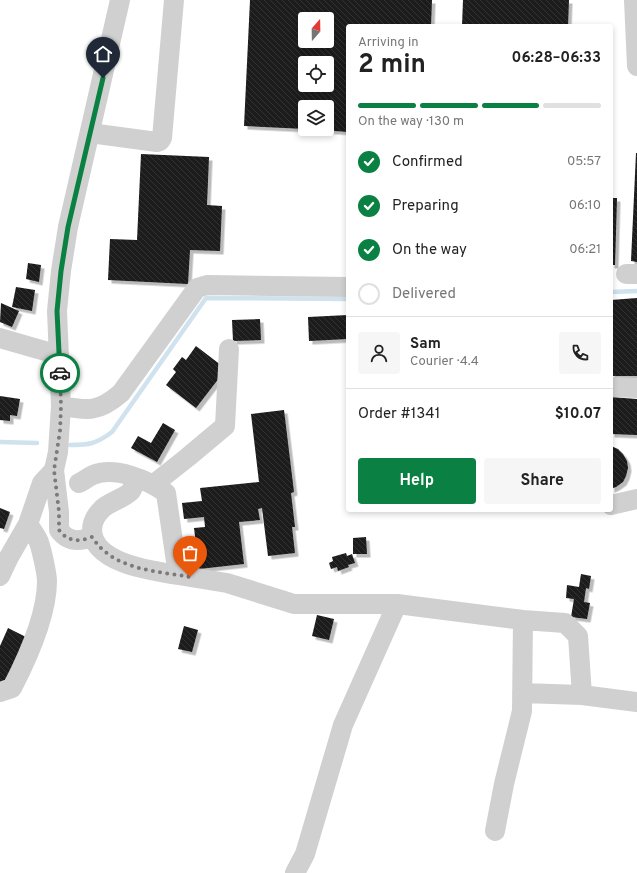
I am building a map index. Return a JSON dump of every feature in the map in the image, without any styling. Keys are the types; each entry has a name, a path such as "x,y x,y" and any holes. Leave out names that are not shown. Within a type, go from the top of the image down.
{"street":[{"path":"92,537 81,541 64,537 59,530 59,512 54,470 60,431 61,406 57,311 61,271 68,227 120,0"},
{"path":"90,133 157,142 162,138 174,0"},
{"path":"634,0 637,66"},
{"path":"61,406 78,409 95,409 109,403 121,393 197,288 207,285 346,287"},
{"path":"0,338 59,355"},
{"path":"229,349 225,426 188,458 146,481 103,508 96,516 92,526 92,537 99,547 110,556 125,564 141,569 227,583 294,604 397,604 523,620 565,623 578,636 582,695"},
{"path":"613,387 637,388"},
{"path":"0,576 28,524 42,483 54,470"},
{"path":"79,483 94,475 114,472 146,481 166,493 178,575"},
{"path":"613,505 637,499"},
{"path":"0,692 12,688 19,676 34,639 43,610 47,581 38,540 28,524"},
{"path":"295,873 304,854 343,725 397,604"},
{"path":"495,831 504,784 522,712 523,620"},
{"path":"522,693 582,695 637,702"}],"building":[{"path":"250,0 432,0 431,24 346,24 346,132 334,131 334,100 298,100 298,129 244,126"},
{"path":"463,0 569,0 568,24 462,24"},
{"path":"637,153 637,262 631,261"},
{"path":"141,154 209,157 207,205 222,206 220,251 190,250 188,284 108,280 110,239 137,240"},
{"path":"613,198 617,198 615,265 613,265"},
{"path":"28,263 41,265 39,282 26,279"},
{"path":"16,287 35,290 32,311 12,307"},
{"path":"637,298 637,376 613,376 613,300"},
{"path":"1,303 19,311 12,327 0,322"},
{"path":"346,315 346,339 309,341 308,317"},
{"path":"260,319 261,340 233,341 232,320"},
{"path":"196,346 226,369 196,408 166,385 176,372 173,369 182,357 186,360"},
{"path":"0,396 20,399 17,416 10,415 10,421 0,420"},
{"path":"613,397 637,399 637,435 613,434"},
{"path":"284,410 294,492 291,493 295,527 292,527 295,553 268,556 262,508 258,509 260,520 239,522 244,564 199,569 194,528 205,527 204,517 184,519 182,503 202,501 200,488 259,482 251,414"},
{"path":"163,423 175,430 157,462 131,448 138,436 151,443"},
{"path":"613,447 623,454 627,461 628,468 623,482 613,488"},
{"path":"0,508 10,512 4,529 0,528"},
{"path":"366,537 367,554 353,554 353,538"},
{"path":"346,553 347,556 352,554 355,563 338,571 337,567 331,569 329,563 333,561 332,557"},
{"path":"581,574 591,576 589,589 586,588 584,602 590,603 587,619 571,617 574,599 566,598 567,585 579,587"},
{"path":"317,615 334,619 329,640 312,636"},
{"path":"184,626 198,630 192,652 178,649"},
{"path":"8,628 28,638 14,668 0,686 0,646"}],"waterway":[{"path":"613,292 637,291"},
{"path":"70,445 92,443 112,432 206,298 346,299"},
{"path":"0,442 37,443"}],"way so far":[{"path":"60,373 60,431 58,452 54,470 59,512 59,530 64,537 81,541 92,537 99,547 110,556 125,564 141,569 190,577"}],"route":[{"path":"60,373 57,311 61,271 68,227 103,78"}]}
